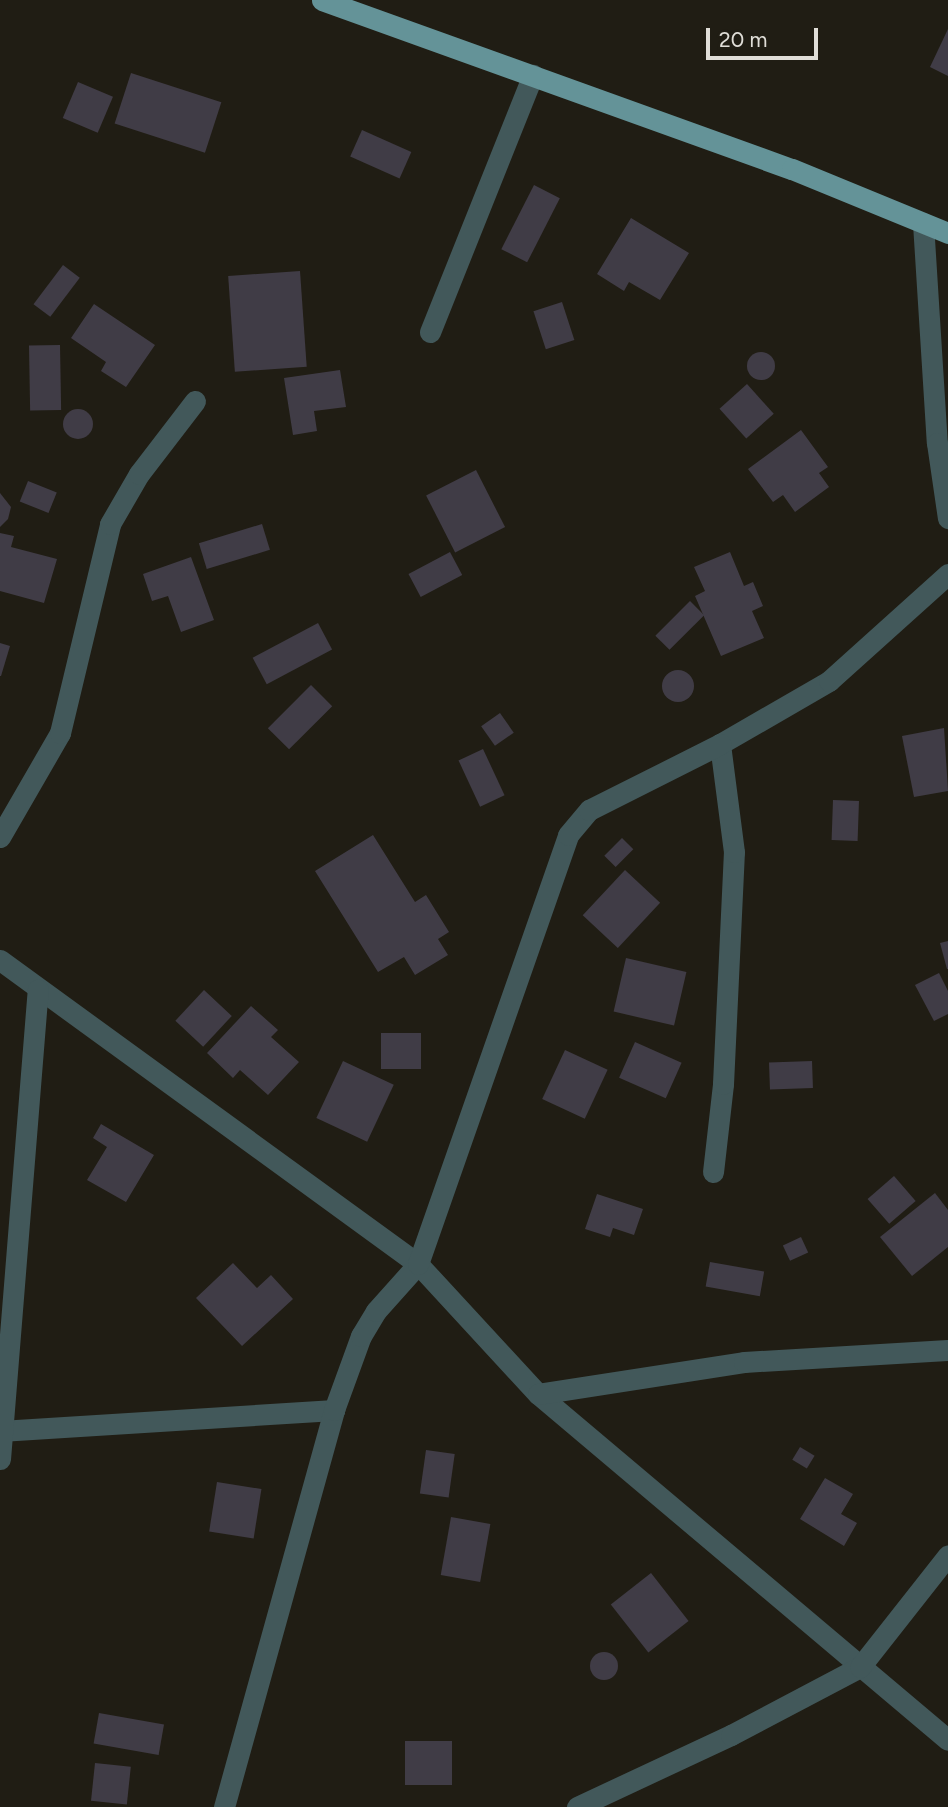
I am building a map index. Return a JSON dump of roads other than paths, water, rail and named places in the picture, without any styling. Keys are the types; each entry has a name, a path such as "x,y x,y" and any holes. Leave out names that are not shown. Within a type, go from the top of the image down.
{"main road":[{"path":"322,0 792,169 948,233"}],"street":[{"path":"430,332 533,75"},
{"path":"923,223 937,443 948,518"},
{"path":"0,837 60,733 110,524 139,474 195,401"},
{"path":"224,1807 334,1410 361,1336 376,1311 418,1264 568,835 589,810 720,744 829,681 948,573"},
{"path":"713,1172 723,1084 734,852 720,744"},
{"path":"0,960 418,1264 538,1394 948,1740"},
{"path":"0,1460 38,990"},
{"path":"538,1394 744,1362 948,1350"},
{"path":"2,1431 334,1410"},
{"path":"577,1807 731,1735 860,1667 948,1555"}]}
